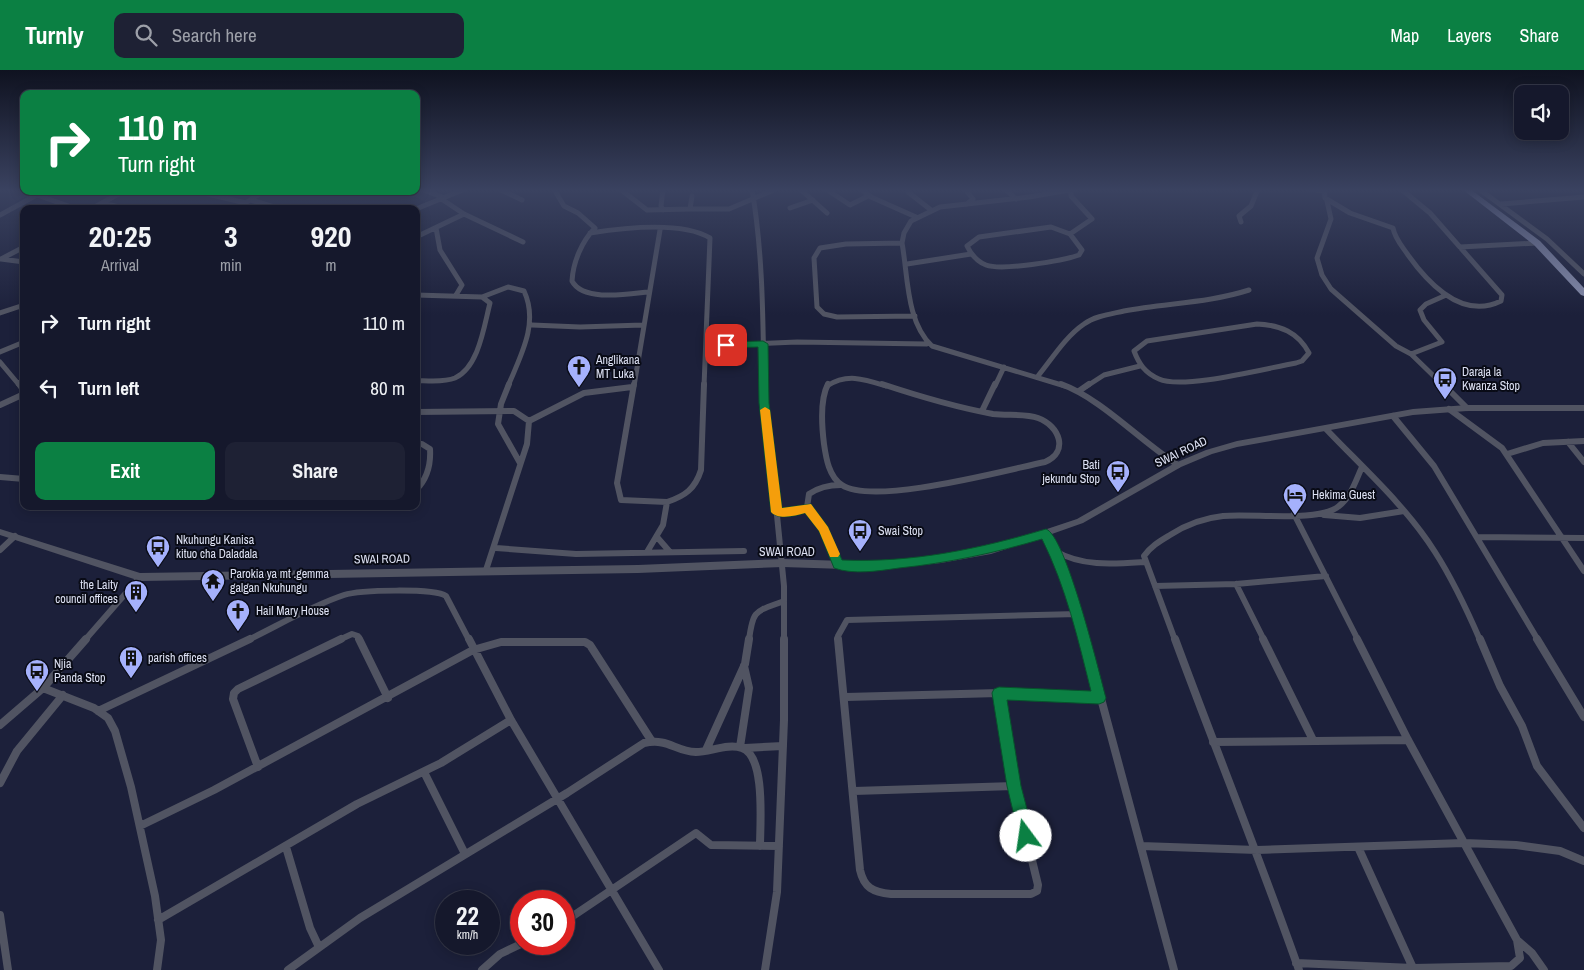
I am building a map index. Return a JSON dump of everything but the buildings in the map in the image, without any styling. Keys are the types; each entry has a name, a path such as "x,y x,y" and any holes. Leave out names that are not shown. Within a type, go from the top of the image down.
{"highway":[{"path":"1521,231 1537,243 1584,293"},
{"path":"1527,231 1557,254 1584,283"}],"street":[{"path":"437,231 440,250 462,285 462,288 456,295"},
{"path":"499,231 522,242"},
{"path":"602,231 590,233 586,236 572,282 576,287 591,293 606,295 648,292"},
{"path":"660,231 617,476 620,500 667,502 689,494 698,481 701,470 710,238 701,232 680,231"},
{"path":"759,231 763,297 764,403 783,563 784,601 783,746 777,892 765,970"},
{"path":"905,231 902,243 915,316 927,344"},
{"path":"1019,231 979,237 968,246 971,254 985,265 1000,268 1079,255 1082,250 1070,234 1062,231"},
{"path":"1070,234 1074,231"},
{"path":"1327,231 1317,258 1322,275 1331,289 1363,315 1396,346 1411,354 1467,408"},
{"path":"1394,231 1395,237 1439,293 1461,304 1493,305 1501,301 1502,295 1446,231"},
{"path":"1538,231 1584,274"},
{"path":"902,243 846,244 820,248 814,258 817,307 824,314 837,317 915,316"},
{"path":"1460,247 1537,243"},
{"path":"0,260 20,249"},
{"path":"907,264 971,254"},
{"path":"0,260 20,262"},
{"path":"420,295 482,297 508,287 524,292 530,302 532,325 503,396 498,425 515,450 520,463"},
{"path":"1038,376 1077,330 1092,319 1119,312 1231,296 1248,290"},
{"path":"1411,354 1442,342 1424,320 1420,310 1426,304 1444,296"},
{"path":"420,381 452,379 462,374 476,351 490,302 482,297"},
{"path":"0,313 20,306"},
{"path":"1079,391 1104,375 1140,366 1159,379 1179,383 1296,363 1302,361 1309,354 1299,337 1288,330 1271,324 1257,324 1147,340 1134,351 1140,366"},
{"path":"532,325 580,327 643,325"},
{"path":"0,352 20,344"},
{"path":"707,346 927,344 1038,376 1079,391 1157,452 1178,465"},
{"path":"0,362 20,387"},
{"path":"982,411 1004,367"},
{"path":"838,565 824,530 807,507 809,494 816,489 828,485 841,485 862,491 898,491 1045,462 1052,459 1060,449 1058,434 1047,422 1028,416 982,411 946,404 856,377 834,381 828,385 825,394 825,446 830,469 834,478 841,485"},
{"path":"529,421 584,393 632,387"},
{"path":"0,405 20,395"},
{"name":"SWAI ROAD","path":"0,532 140,577 638,569 783,563 875,566 941,559 991,550 1046,533 1080,521 1178,465 1209,452 1237,444 1394,416 1449,409 1584,408"},
{"path":"1449,409 1497,442 1507,454 1584,571"},
{"path":"420,412 514,412 529,421"},
{"path":"1394,416 1434,466 1584,717"},
{"path":"486,570 496,548 526,447 530,428 529,421"},
{"path":"1326,429 1423,533 1452,580 1500,686 1522,726 1537,766 1584,828"},
{"path":"1507,454 1543,444 1584,441"},
{"path":"1568,442 1584,462"},
{"path":"420,444 430,449 431,460 424,482 420,486"},
{"path":"1323,515 1339,507 1347,498 1362,467"},
{"path":"0,477 20,479"},
{"path":"647,552 663,525 667,502"},
{"path":"777,512 794,512 807,507"},
{"path":"1294,514 1408,740 1517,940 1520,958 1517,963 1511,966 1413,968 1298,966 1257,850 1213,742 1145,562 1145,551 1150,547 1181,528 1200,520 1294,514 1360,518 1404,511"},
{"path":"1046,533 1078,614 1099,698 1174,970"},
{"path":"0,550 15,536"},
{"path":"1477,537 1584,538"},
{"path":"657,538 670,552"},
{"path":"496,548 576,554 744,551"},
{"path":"1054,550 1064,558 1087,563 1145,562"},
{"path":"1155,586 1236,584 1326,576"},
{"path":"0,725 43,688 140,577"},
{"path":"1236,584 1313,740"},
{"path":"98,710 346,594 418,590 440,592 446,596 473,650 556,800 612,889 658,970"},
{"path":"706,750 744,666 752,617 759,610 784,601"},
{"path":"999,693 1014,786 1038,886 1037,891 1031,894 892,894 876,892 867,888 862,883 860,870 846,697 838,636 847,620 1078,614"},
{"path":"258,767 233,699 238,689 352,634 358,636 388,698"},
{"path":"140,826 186,805 258,767 388,698 473,650 500,642 585,642 590,645 651,740"},
{"path":"744,666 748,692 743,747 753,759 758,775 761,800 760,846"},
{"path":"43,688 98,710 115,728 140,826 158,920 161,939 157,970"},
{"path":"846,697 999,693 1099,698"},
{"path":"0,783 17,751 64,695"},
{"path":"158,920 357,804 424,772 511,720"},
{"path":"288,970 318,945 369,912 556,800 644,743 658,740 694,752 743,747 783,746"},
{"path":"1213,742 1408,740"},
{"path":"424,772 465,854"},
{"path":"854,791 1014,786"},
{"path":"575,914 696,833 711,845 779,846"},
{"path":"1141,846 1257,850 1464,843 1560,851 1584,861"},
{"path":"286,847 310,928 318,945"},
{"path":"1358,847 1413,968"},
{"path":"0,916 8,970"},
{"path":"1517,940 1532,952 1544,970"},
{"path":"482,970 500,954 510,949"}],"slow traffic":[{"path":"765,410 777,512 794,512 807,507 824,530 834,554"}],"place":[{"name":"Anglikana MT Luka","path":"579,388"},
{"name":"Daraja la Kwanza Stop","path":"1445,400"},
{"name":"Bati jekundu Stop","path":"1118,493"},
{"name":"Hekima Guest","path":"1295,516"},
{"name":"Swai Stop","path":"860,552"},
{"name":"Nkuhungu Kanisa kituo cha Daladala","path":"158,568"},
{"name":"Parokia ya mt .gemma galgan Nkuhungu","path":"213,602"},
{"name":"the Laity council offices","path":"136,613"},
{"name":"Hail Mary House","path":"238,632"},
{"name":"parish offices","path":"131,679"},
{"name":"Njia Panda Stop","path":"37,692"}],"route":[{"path":"726,345 763,344 764,403 777,512 794,512 807,507 824,530 838,565 875,566 941,559 991,550 1046,533 1059,560 1078,614 1099,698 999,693 1014,786 1026,836"}]}
